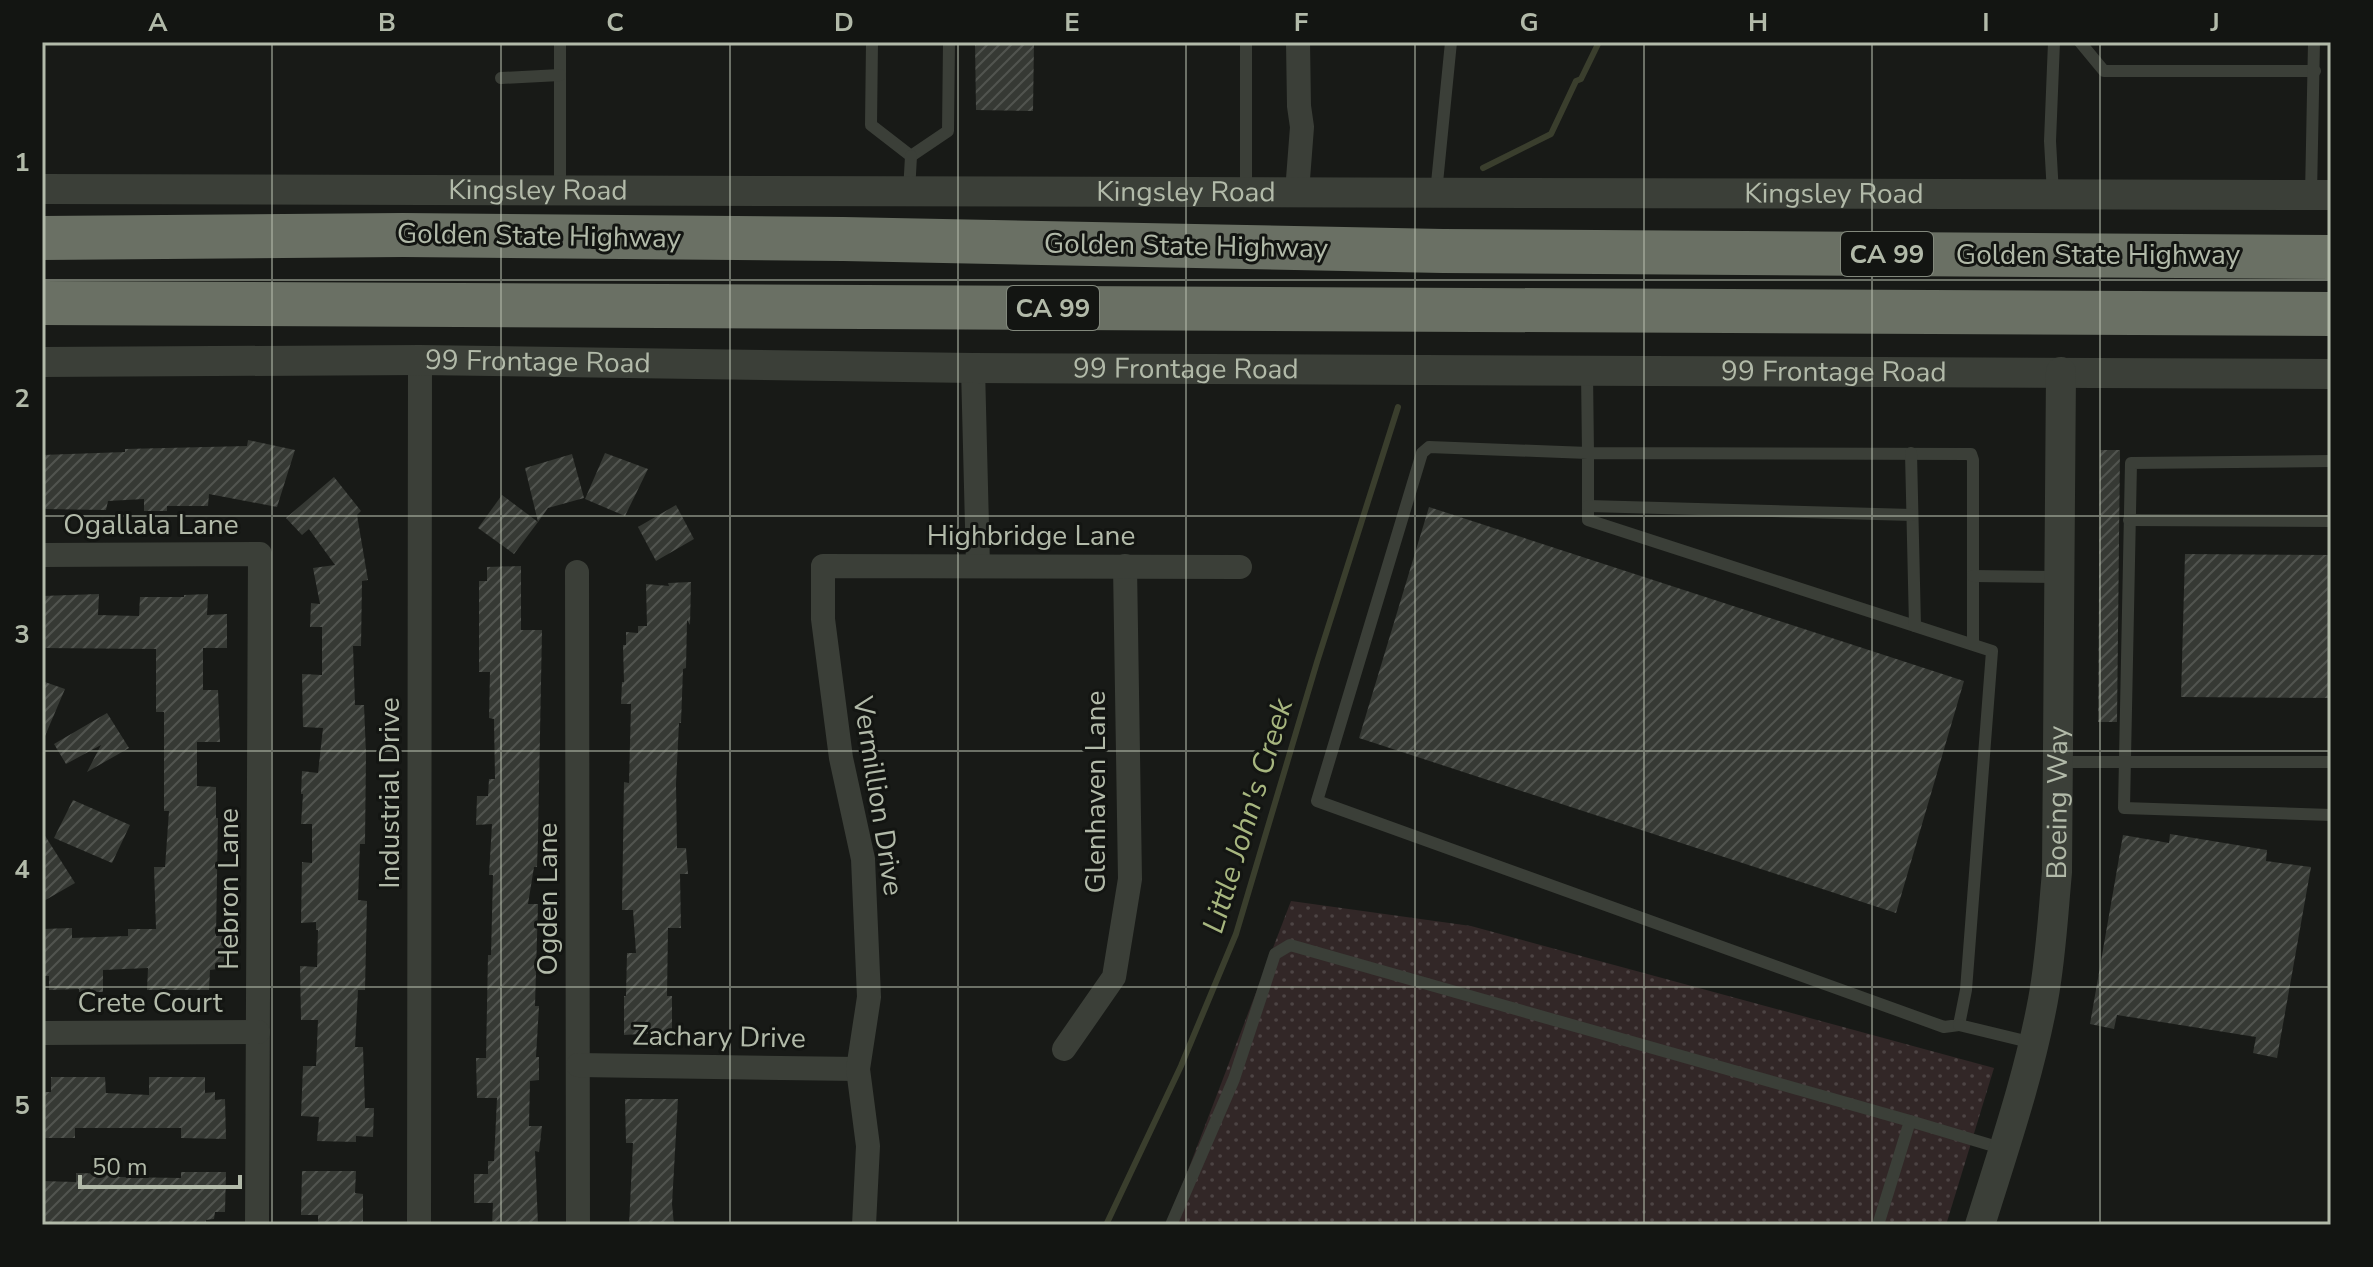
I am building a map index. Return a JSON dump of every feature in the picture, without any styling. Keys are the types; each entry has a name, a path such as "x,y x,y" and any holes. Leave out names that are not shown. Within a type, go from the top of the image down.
{"highway":[{"name":"Golden State Highway","path":"42,238 403,235 843,239 1443,251 2331,257"},
{"name":"Golden State Highway","path":"42,303 2331,314"}],"street":[{"path":"1297,192 1302,127 1298,42"},
{"name":"Kingsley Road","path":"42,189 2321,195"},
{"name":"99 Frontage Road","path":"42,362 420,360 973,368 2331,374"},
{"name":"Industrial Drive","path":"419,1225 420,360"},
{"path":"973,368 978,566"},
{"name":"Boeing Way","path":"1980,1225 2033,1043 2051,949 2057,872 2061,372"},
{"name":"Ogallala Lane","path":"42,555 260,554"},
{"name":"Hebron Lane","path":"257,1225 260,554"},
{"name":"Highbridge Lane","path":"823,566 1240,567"},
{"name":"Vermillion Drive","path":"823,566 823,619 841,758 863,859 869,997 858,1069 868,1146 864,1225"},
{"name":"Glenhaven Lane","path":"1064,1049 1114,977 1130,879 1125,566"},
{"name":"Ogden Lane","path":"577,572 578,1225"},
{"name":"Crete Court","path":"42,1033 258,1032"},
{"name":"Zachary Drive","path":"578,1065 858,1069"}],"lane":[{"path":"560,42 560,192"},
{"path":"872,42 871,125 911,156"},
{"path":"911,156 948,131 949,42"},
{"path":"1246,42 1246,192"},
{"path":"1436,193 1451,42"},
{"path":"2053,194 2050,141 2054,42"},
{"path":"2080,42 2104,71 2315,71"},
{"path":"2314,42 2321,195"},
{"path":"501,78 560,75"},
{"path":"909,192 911,156"},
{"path":"1587,369 1588,520 1992,651 1966,990 1959,1025"},
{"path":"1973,645 1971,454 1588,453 1429,447 1422,453 1317,801 1944,1027 1959,1025 2033,1043"},
{"path":"1911,453 1915,626"},
{"path":"2331,461 2131,463 2124,808 2331,815"},
{"path":"1588,506 1912,515"},
{"path":"2129,520 2331,521"},
{"path":"1973,576 2059,577"},
{"path":"2058,762 2331,762"},
{"path":"1171,1225 1234,1079 1275,954 1290,945 2004,1149"},
{"path":"1878,1225 1910,1121"}],"shaded area":[{"path":"1291,901 1471,926 1994,1068 1946,1225 1167,1225"}],"building":[{"path":"975,42 1034,42 1033,111 976,110"},
{"path":"248,440 295,450 277,507 209,494 208,506 167,506 167,511 144,511 144,499 108,501 106,510 42,509 42,455 247,446"},
{"path":"2100,450 2120,450 2117,722 2098,722"},
{"path":"605,453 648,469 625,516 585,499"},
{"path":"572,454 584,498 548,508 538,522 525,468"},
{"path":"334,477 361,511 357,515 368,580 362,581 361,646 353,646 355,705 364,705 366,754 365,844 360,844 358,900 367,901 365,990 358,990 355,1047 363,1047 365,1108 374,1108 373,1137 356,1136 356,1142 317,1141 319,1117 301,1116 303,1066 316,1066 318,1020 301,1020 300,966 317,967 318,930 316,922 301,923 302,862 312,863 312,824 301,824 302,771 318,773 323,728 303,727 302,674 322,675 322,627 310,627 311,603 320,604 313,568 335,565 309,529 302,535 286,518"},
{"path":"502,495 538,522 514,554 478,528"},
{"path":"676,505 694,539 656,561 638,527"},
{"path":"1429,507 1964,681 1896,913 1359,738"},
{"path":"2185,554 2331,555 2331,698 2181,697"},
{"path":"521,566 521,630 542,630 537,867 534,867 528,904 538,904 535,1006 539,1006 536,1057 539,1057 539,1080 530,1081 529,1126 542,1126 539,1152 535,1151 538,1225 492,1225 493,1203 474,1203 474,1174 488,1174 488,1161 494,1161 497,1098 477,1098 476,1058 486,1058 493,875 489,875 492,824 476,825 477,796 488,796 489,779 495,779 494,719 489,718 490,672 479,672 479,581 487,581 487,567"},
{"path":"691,582 676,784 677,848 686,848 688,874 680,874 681,928 668,928 667,996 672,996 672,1032 624,1035 627,953 636,953 633,910 622,910 624,782 629,783 631,704 621,704 623,645 626,645 626,632 638,633 638,626 647,626 646,584 669,586 668,583"},
{"path":"99,594 98,615 139,616 140,597 208,594 207,615 227,614 227,648 203,648 203,690 218,690 220,742 197,742 197,786 216,787 216,936 228,936 225,968 210,970 209,990 147,990 148,968 103,970 103,992 49,990 49,976 42,976 42,929 72,928 72,938 128,936 128,929 156,929 154,867 165,867 169,811 164,811 164,712 156,712 156,649 42,648 42,596"},
{"path":"42,681 65,689 42,743"},
{"path":"107,713 129,748 87,772 101,745 66,764 54,744"},
{"path":"73,800 130,825 112,863 54,838"},
{"path":"42,831 75,883 42,902"},
{"path":"2170,834 2267,850 2266,861 2311,867 2277,1058 2253,1053 2256,1037 2117,1015 2114,1029 2090,1024 2123,835 2169,843"},
{"path":"51,1077 105,1077 106,1093 149,1095 149,1077 205,1077 205,1093 215,1092 215,1100 225,1099 226,1139 181,1138 181,1128 75,1128 75,1138 42,1138 42,1092 51,1092"},
{"path":"625,1099 678,1099 672,1204 674,1225 629,1225 633,1143 626,1143"},
{"path":"302,1171 356,1171 355,1193 363,1194 363,1225 318,1225 318,1215 301,1215"},
{"path":"181,1172 226,1172 225,1212 215,1212 214,1219 206,1220 206,1225 44,1225 42,1181 76,1182 76,1173 181,1178"}],"waterway":[{"name":"Little John's Creek","path":"1483,168 1551,134 1599,42"},
{"name":"Little John's Creek","path":"1106,1225 1181,1066 1236,934 1317,662 1398,407"}]}
